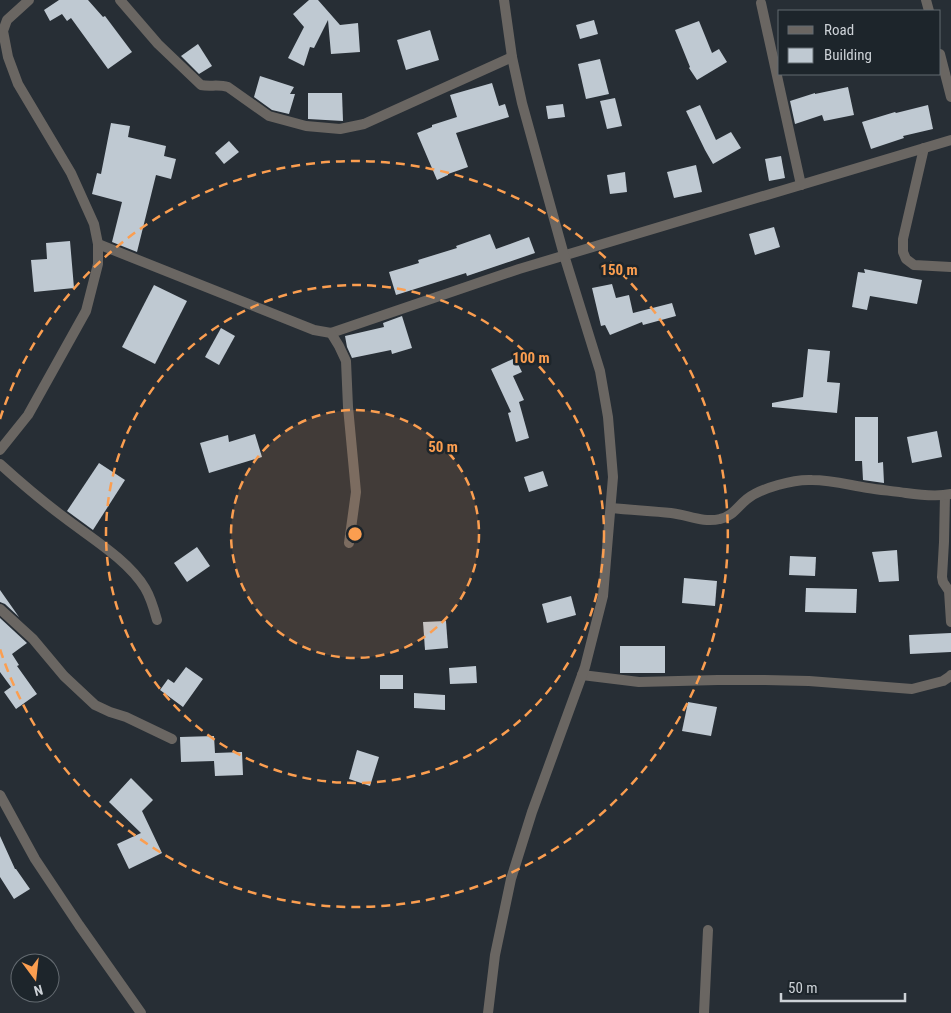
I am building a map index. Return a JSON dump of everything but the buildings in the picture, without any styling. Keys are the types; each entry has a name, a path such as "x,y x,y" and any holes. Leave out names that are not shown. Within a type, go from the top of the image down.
{"street":[{"path":"0,450 28,415 86,312 98,264 98,244 94,224 71,173 18,84 8,57 1,29 28,0"},
{"path":"120,0 158,44 201,85 222,85 228,87 269,116 306,126 340,130 364,124 512,57"},
{"path":"488,1013 495,955 511,879 532,812 585,667 603,596 613,477 608,417 600,372 564,255 522,103 512,57 504,0"},
{"path":"761,3 801,185"},
{"path":"941,58 951,97"},
{"path":"98,244 314,330 331,333 519,269 951,140"},
{"path":"924,148 903,239 903,252 906,259 914,265 951,268"},
{"path":"331,333 346,361 348,408 356,492 348,543"},
{"path":"0,464 42,501 120,560 145,588 158,620"},
{"path":"611,508 674,514 706,520 721,519 730,515 747,499 759,492 792,482 810,479 922,495 948,495 942,577 949,591 951,622"},
{"path":"0,609 33,639 64,676 95,704 172,739"},
{"path":"582,675 639,682 718,680 809,681 912,689 943,681 951,675"},
{"path":"0,795 35,859 141,1013"},
{"path":"704,1013 708,930"}]}
